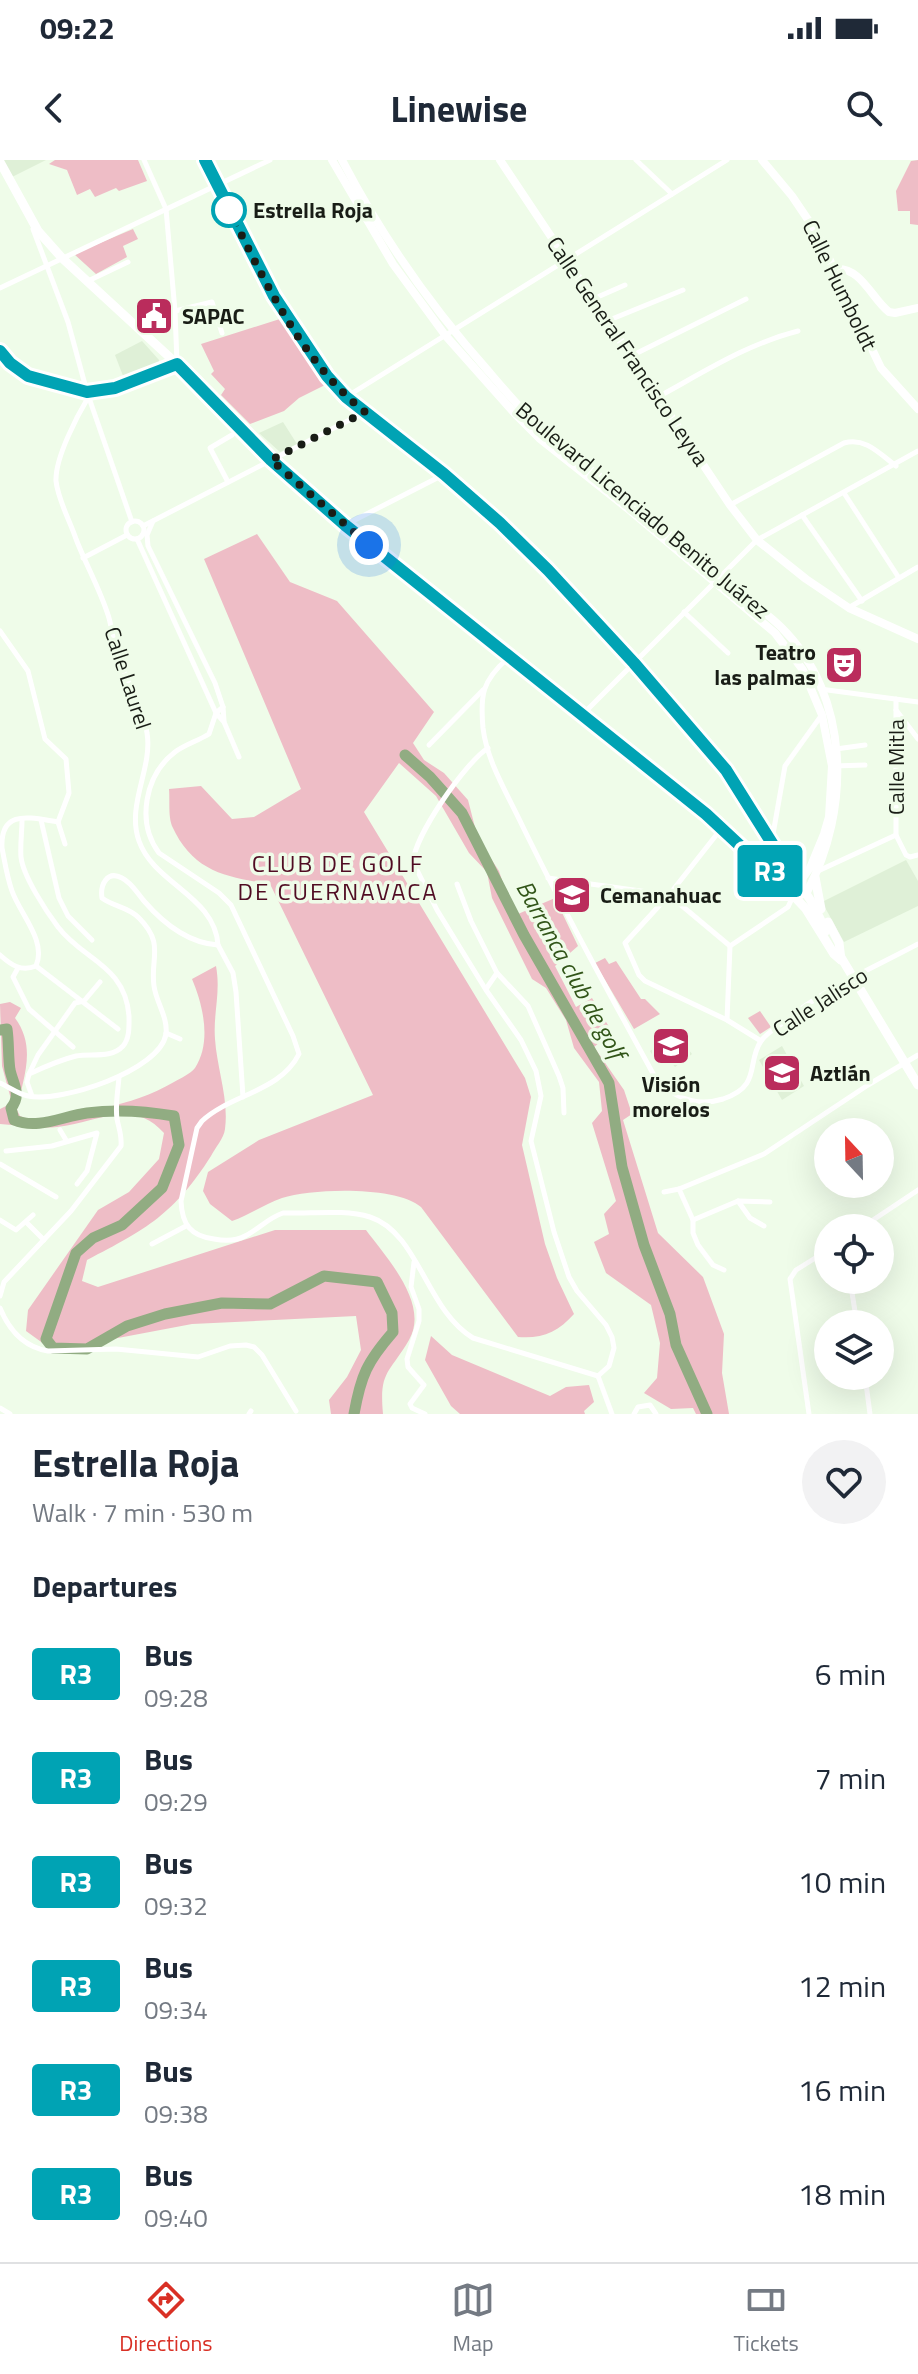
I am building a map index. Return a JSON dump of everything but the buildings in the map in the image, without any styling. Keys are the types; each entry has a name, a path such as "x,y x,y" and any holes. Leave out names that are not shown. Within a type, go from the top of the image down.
{"main road":[{"path":"0,162 30,221 62,258 177,364 271,460 345,525 721,828 770,871 806,909 841,960"},
{"path":"0,351 28,376 88,394 115,388 177,364"},
{"path":"770,871 797,883 807,892 841,960 871,1003 918,1085"},
{"path":"816,874 820,905 839,943 841,960"}],"street":[{"path":"144,160 166,209 177,364"},
{"path":"205,160 274,296 311,354 346,397 444,474 548,570 634,663 726,770 797,883"},
{"path":"0,288 270,160"},
{"name":"Boulevard Licenciado Benito Juárez","path":"332,160 393,264 448,333 542,435 632,502 717,581 781,627 810,667 836,749 834,819 807,892"},
{"name":"Boulevard Licenciado Benito Juárez","path":"342,160 448,333"},
{"name":"Calle General Francisco Leyva","path":"500,160 730,505 757,540 849,608 918,639"},
{"path":"636,160 672,194"},
{"path":"346,397 727,160"},
{"name":"Calle Humboldt","path":"762,160 805,213 836,269 881,368 918,409"},
{"path":"30,221 68,322 88,394 132,522"},
{"path":"87,281 128,262"},
{"path":"836,269 847,270 867,285 889,312 918,308"},
{"path":"593,299 625,285"},
{"path":"607,321 683,290"},
{"path":"631,356 746,299"},
{"path":"175,311 212,302 222,333"},
{"path":"658,397 749,347 798,331"},
{"name":"Calle Laurel","path":"88,394 57,468 56,482 108,616 117,654 147,729 149,749 136,826 139,841 144,853 210,916 218,945 233,973 243,1097"},
{"path":"132,522 143,526 365,412"},
{"path":"228,482 210,448 232,435"},
{"path":"730,505 854,440 864,442 896,466"},
{"path":"581,716 757,540 896,466 918,451"},
{"path":"345,525 444,474"},
{"path":"844,493 899,578"},
{"path":"802,515 862,601"},
{"path":"153,521 147,535 148,546 215,683 224,722"},
{"path":"127,535 128,525 132,522"},
{"path":"137,539 143,534 143,526"},
{"path":"83,558 127,535 137,539 239,757"},
{"path":"849,608 918,567"},
{"path":"684,612 728,653"},
{"path":"0,631 28,671 45,739 66,759 69,793 58,822 65,844"},
{"path":"429,745 508,658"},
{"name":"Calle Jalisco","path":"483,689 484,731 488,748 548,878 656,1079 664,1088 686,1100 705,1102 724,1099 740,1090 751,1077 761,1041 786,1019 852,976 918,944"},
{"path":"817,690 918,702"},
{"name":"Calle Mitla","path":"896,699 896,835"},
{"path":"223,707 216,713 209,734 174,753 155,777 147,798 146,822 153,845 159,853 219,893 231,905 299,1054 282,1077 208,1116 197,1128 181,1201 186,1226 199,1237 225,1241 243,1238 272,1217 283,1213 368,1216 393,1231 444,1313 462,1332 598,1376"},
{"path":"895,709 918,739"},
{"path":"772,840 785,766 825,712"},
{"name":"Boulevard Licenciado Benito Juárez","path":"793,896 797,883 810,868 829,817 835,766 825,712"},
{"path":"836,749 865,745"},
{"path":"488,748 458,776 417,846 413,862 437,910 521,1040 540,1084 541,1096 531,1141 554,1232 569,1277 612,1337 614,1348 609,1366 598,1376"},
{"path":"835,766 865,765"},
{"path":"0,955 18,968 29,969 36,966 40,955 35,935 19,909 11,888 0,838 1,828 5,822 15,819 58,822"},
{"path":"22,820 21,859 26,875 59,928 77,946 99,960 116,979 128,1005 129,1024 123,1046 111,1052 78,1056 29,1074"},
{"path":"41,820 59,898 68,916 92,940"},
{"path":"721,828 669,895 625,943 639,975 645,981 727,1020 761,1041"},
{"path":"816,874 896,835 906,855 918,855"},
{"path":"1,1084 23,1094 52,1097 119,1077 161,1045 166,1033 164,1015 154,986 156,957 152,936 139,917 128,910 113,907 102,898 100,888 111,876 120,876 175,929 192,939 218,945"},
{"path":"548,878 669,895 730,946"},
{"path":"457,884 497,973 528,1006 559,1076 564,1113"},
{"path":"730,946 788,907 793,896"},
{"path":"727,1020 730,946"},
{"path":"36,966 118,1029"},
{"path":"18,968 13,977 24,1001 37,1018 73,1047"},
{"path":"486,990 497,973"},
{"path":"32,1096 27,1082 35,1060 75,1003 84,1001 100,982"},
{"path":"166,1033 180,1039"},
{"path":"664,1192 679,1189 764,1154 904,1061 918,1055"},
{"path":"0,1296 4,1282 71,1211 121,1146 116,1103 119,1077"},
{"path":"60,1130 66,1140"},
{"path":"56,1197 0,1163 3,1149 52,1146 97,1133 87,1171 77,1184"},
{"path":"679,1189 693,1220 693,1233 705,1257 724,1270"},
{"path":"882,1214 918,1190"},
{"path":"693,1220 738,1201 770,1202"},
{"path":"738,1201 750,1218 764,1226"},
{"path":"0,1220 16,1230 33,1215"},
{"path":"26,1222 44,1240"},
{"path":"152,1244 186,1226"},
{"path":"809,1414 790,1279 796,1270 814,1259"},
{"path":"414,1261 411,1287 419,1309 419,1321 407,1359 408,1367 424,1385 410,1404 412,1408 428,1413"},
{"path":"0,1308 6,1322 20,1339 39,1350 116,1349 198,1357 230,1346 254,1347 296,1411"},
{"path":"598,1376 612,1414"},
{"path":"867,1390 870,1414"},
{"path":"634,1414 638,1407 650,1405 656,1414"},
{"path":"0,1408 10,1414"}],"shaded area":[{"path":"3,160 46,160 12,177"},
{"path":"55,160 138,160 147,181 119,191 116,188 95,197 90,189 77,195 67,170 49,164"},
{"path":"918,160 918,225 910,224 910,211 898,211 896,191 911,161"},
{"path":"133,229 138,239 123,246 127,257 96,274 74,254"},
{"path":"283,318 329,383 299,398 284,411 250,424 221,395 225,389 211,374 214,371 201,344"},
{"path":"142,341 159,360 159,365 125,381 115,355"},
{"path":"283,422 297,444 280,452 259,433"},
{"path":"257,534 290,582 337,601 434,712 413,743 424,760 444,773 468,800 478,839 499,871 513,913 518,914 555,898 578,946 555,966 576,1007 592,998 612,1032 594,1047 624,1090 632,1114 623,1120 658,1233 703,1277 724,1334 722,1373 729,1414 696,1414 693,1408 671,1409 644,1393 657,1378 660,1343 651,1305 606,1273 594,1242 609,1234 604,1214 616,1201 592,1123 602,1111 599,1082 574,1048 566,1020 546,988 532,979 492,898 487,872 469,853 436,796 399,763 364,812 525,1078 531,1097 522,1145 545,1244 574,1314 549,1333 518,1337 421,1207 394,1195 354,1191 313,1192 282,1198 232,1221 210,1204 203,1191 208,1172 259,1140 373,1095 270,884 212,870 190,853 171,822 169,789 201,786 232,819 254,817 301,789 204,559"},
{"path":"906,860 918,881 918,906 844,942 822,902"},
{"path":"605,958 609,964 616,961 641,999 645,999 660,1014 634,1029 595,963"},
{"path":"216,966 215,1039 225,1106 223,1136 198,1176 171,1206 143,1229 87,1260 82,1281 98,1287 275,1230 366,1230 403,1282 414,1311 414,1326 409,1340 384,1381 383,1414 331,1414 329,1400 347,1377 361,1350 356,1316 192,1324 81,1345 44,1344 26,1331 28,1310 98,1210 129,1192 159,1159 164,1133 152,1122 126,1114 57,1127 0,1124 0,1109 12,1103 2,1066 0,1004 10,1002 21,1008 15,1018 22,1029 27,1052 17,1110 20,1116 30,1120 86,1111 140,1098 195,1068 203,1047 204,1024 192,979"},
{"path":"760,1011 771,1027 760,1034 748,1018"},
{"name":"Visión morelos","path":"673,1031 692,1054 675,1067 666,1056 660,1059 650,1051 662,1042 659,1037 666,1032 668,1036"},
{"name":"Aztlán","path":"782,1046 804,1086 782,1100 759,1060"},
{"path":"431,1336 452,1355 550,1396 566,1387 589,1385 594,1402 584,1411 585,1414 460,1414 451,1406 425,1360"}],"waterway":[{"name":"Barranca club de golf","path":"405,755 430,777 462,813 524,935 609,1083 622,1167 644,1245 670,1314 676,1345 707,1414"},
{"path":"0,1030 7,1029 10,1070 16,1094 11,1108 14,1120 32,1124 109,1111 163,1114 174,1116 179,1145 162,1188 122,1225 93,1238 76,1253 46,1339 53,1348 87,1349 127,1326 165,1314 222,1303 270,1304 324,1276 377,1282 392,1313 393,1332 366,1370 354,1414"}],"bus line":[{"name":"R3","path":"0,351 28,376 87,392 115,388 177,364 271,460 345,525 706,814 762,866 797,883 726,770 634,663 548,570 500,523 444,474 346,397 327,376 274,296 205,160"}],"place":[{"name":"Estrella Roja","path":"229,210"},
{"name":"SAPAC","path":"154,316"},
{"name":"Teatro las palmas","path":"844,665"},
{"name":"Cemanahuac","path":"572,895"},
{"name":"Visión morelos","path":"671,1046"},
{"name":"Aztlán","path":"782,1073"}],"district":[{"name":"CLUB DE GOLF DE CUERNAVACA","path":"338,878"}],"route":[{"path":"229,210 274,296 311,354 346,397 365,412 271,460 369,545"}]}
